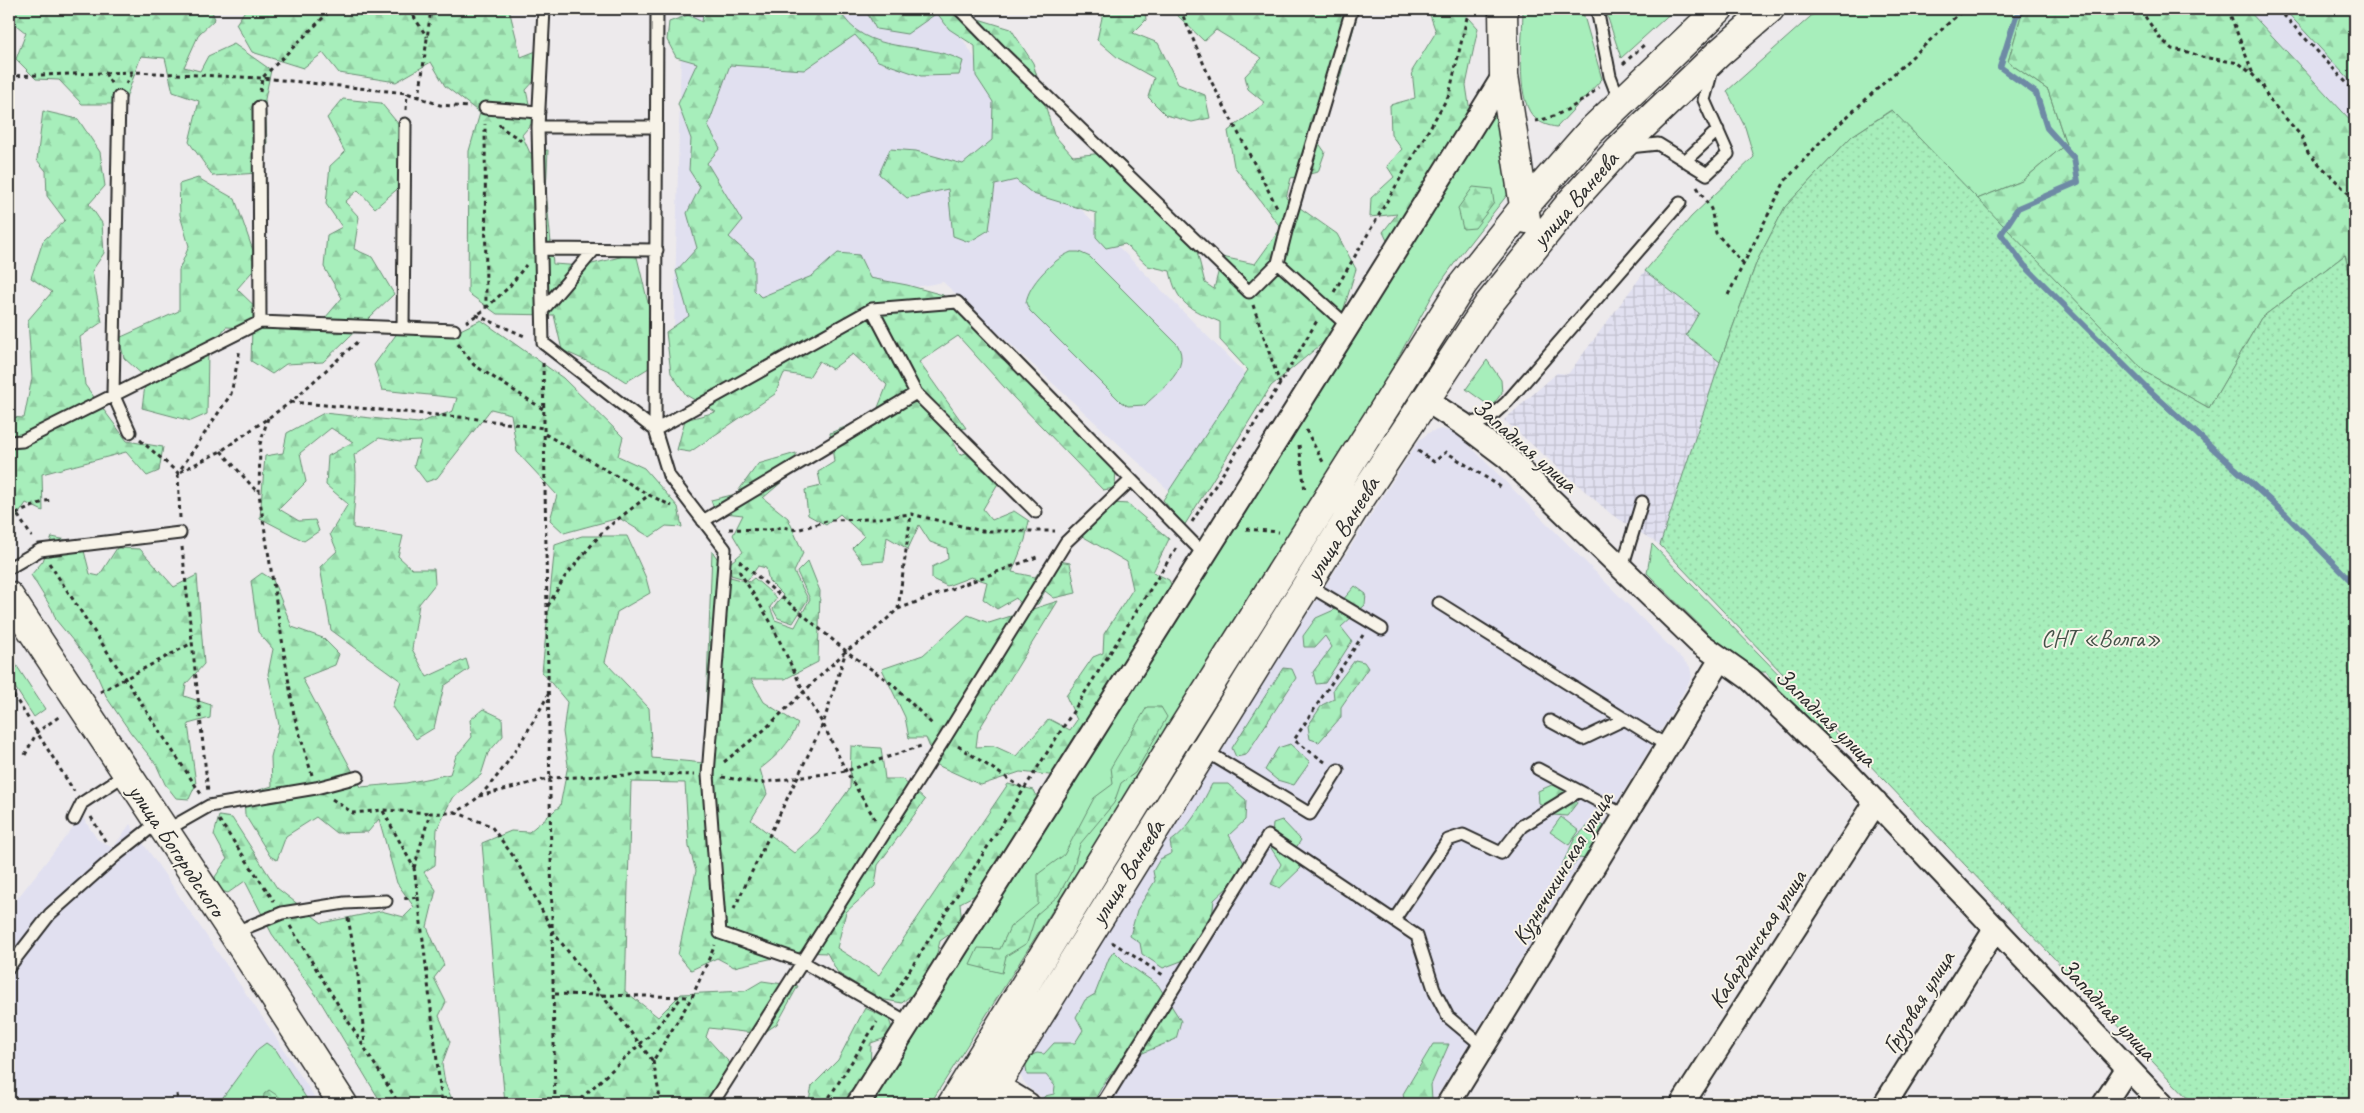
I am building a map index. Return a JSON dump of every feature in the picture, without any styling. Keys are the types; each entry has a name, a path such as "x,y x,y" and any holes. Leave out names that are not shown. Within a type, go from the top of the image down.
{"main road":[{"path":"1503,9 1504,75 1530,250"},
{"name":"улица Ванеева","path":"952,1104 1169,750 1463,284 1524,207 1620,102 1719,9"},
{"name":"улица Ванеева","path":"990,1094 1424,399 1488,305 1530,250 1619,149 1718,54 1770,9"},
{"name":"улица Богородского","path":"9,596 233,933 343,1104"}],"street":[{"path":"858,1104 1204,554 1296,412 1504,75"},
{"name":"Западная улица","path":"1424,399 1463,424 1508,458 1698,642 1770,698 1876,802 2162,1104"},
{"name":"Кузнечихинская улица","path":"1448,1104 1666,745 1721,659"},
{"name":"Кабардинская улица","path":"1682,1104 1876,802"},
{"name":"Грузовая улица","path":"1885,1104 1996,928"},
{"path":"2104,1104 2127,1069"},
{"path":"990,1094 1028,1104"}],"lane":[{"path":"544,9 538,127 543,310 542,343 655,430"},
{"path":"657,9 655,430 669,476 725,549 708,775 720,933 801,961 909,1023"},
{"path":"958,9 1249,292 1278,263 1352,9"},
{"path":"1597,9 1610,76 1620,102"},
{"path":"1619,149 1658,144 1706,174 1728,154 1704,100 1718,54"},
{"path":"119,97 113,394 130,432"},
{"path":"259,108 260,322"},
{"path":"485,108 540,112"},
{"path":"403,328 405,124"},
{"path":"538,127 656,126"},
{"path":"1685,161 1718,130"},
{"path":"1463,424 1487,420 1507,402 1680,203"},
{"path":"541,249 657,250"},
{"path":"543,310 594,250"},
{"path":"1278,263 1349,327"},
{"path":"655,430 872,309 956,302 1204,554"},
{"path":"872,309 916,393 1036,512"},
{"path":"9,442 22,441 260,322 454,330"},
{"path":"703,521 916,393"},
{"path":"712,1104 801,961 945,738 1066,542 1131,480"},
{"path":"1622,568 1642,502"},
{"path":"9,568 40,550 180,533"},
{"path":"1308,585 1382,629"},
{"path":"1439,603 1666,745"},
{"path":"1550,721 1583,739 1625,719"},
{"path":"1204,750 1310,814 1338,770"},
{"path":"1538,769 1624,815"},
{"path":"74,819 82,802 126,774"},
{"path":"9,967 50,914 114,856 162,827 210,806 316,788 358,777"},
{"path":"1394,920 1448,840 1463,835 1501,853 1522,826 1579,791"},
{"path":"1102,1104 1268,836 1417,936 1435,992 1448,1017 1484,1047"},
{"path":"233,933 282,913 345,903 386,900"}],"path":[{"path":"262,78 332,9"},
{"path":"409,9 427,37"},
{"path":"419,98 431,9"},
{"path":"1180,9 1211,81 1274,199 1286,231"},
{"path":"825,1104 1280,384 1449,95 1469,9"},
{"path":"1728,295 1785,180 1823,139 1964,9"},
{"path":"2142,9 2160,38 2172,49 2188,52 2202,58 2238,63 2253,75 2263,86 2268,98 2302,137 2308,153 2355,200"},
{"path":"2228,9 2253,75"},
{"path":"2278,9 2355,92"},
{"path":"1530,118 1536,121 1544,119 1587,99 1647,42"},
{"path":"9,76 134,72 262,78 407,93 440,105 485,108 505,132 517,136 539,160"},
{"path":"485,108 486,309"},
{"path":"1695,183 1711,209 1716,233 1744,264"},
{"path":"541,249 509,287 486,309 454,330 458,344 474,364 544,410"},
{"path":"1249,292 1280,384"},
{"path":"476,315 542,343 554,932 555,1104"},
{"path":"178,473 222,451 290,402 375,326"},
{"path":"210,806 180,533 178,473 231,394 244,330"},
{"path":"290,402 403,411 507,422 544,428"},
{"path":"1296,412 1323,461 1323,469"},
{"path":"1296,412 1305,492"},
{"path":"268,418 260,444 259,494 294,715 316,788 353,813 383,810 430,813 455,812 491,826 516,860 554,932 653,1061 660,1104"},
{"path":"130,432 178,473"},
{"path":"544,434 648,495 703,521 726,529 770,530 783,527 797,530 830,520 872,519 911,514 982,531 1055,531"},
{"path":"1417,450 1434,462 1446,452 1504,489"},
{"path":"222,451 259,494"},
{"path":"548,606 564,578 604,530 648,495"},
{"path":"16,514 45,501 53,500"},
{"path":"708,775 764,730 846,651 867,637 898,609 1027,563 1066,542 1036,512"},
{"path":"898,609 911,514"},
{"path":"1238,528 1285,533"},
{"path":"725,549 846,651 892,684 945,738 1024,790"},
{"path":"725,549 770,621 804,692 823,724 846,771 883,834"},
{"path":"1338,770 1294,740 1372,622"},
{"path":"126,679 192,643"},
{"path":"653,1061 692,996 720,933 738,903 823,724 846,651"},
{"path":"9,688 114,856"},
{"path":"455,812 479,796 519,748 549,692"},
{"path":"383,810 414,868 442,1104"},
{"path":"414,868 430,813"},
{"path":"386,900 418,897"},
{"path":"345,903 357,967 365,1048"},
{"path":"1107,939 1177,984"},
{"path":"555,994 692,996"},
{"path":"575,1104 640,1044 682,997"},
{"path":"177,1094 178,1104"}],"shaded area":[{"path":"682,9 943,9 1058,186 1252,381 1177,498 943,282 869,296 673,373"},
{"path":"2247,9 2355,9 2355,125 2306,72"},
{"path":"1645,271 1699,313 1686,335 1720,362 1660,545 1611,514 1504,420 1557,373 1568,374"},
{"path":"1441,429 1457,433 1690,667 1692,677 1668,719 1432,1104 1052,1104 1030,1089 1024,1082 1020,1075 1024,1065 1220,750 1419,440 1430,432"},
{"path":"82,816 97,839 113,848 130,824 273,1033 319,1104 9,1104 9,909"}],"green space":[{"path":"9,9 211,9 215,19 199,34 184,67 200,71 208,56 234,44 271,70 265,99 267,143 259,173 213,176 189,142 199,101 173,92 165,58 141,56 124,104 82,104 59,80 36,79 16,59 26,33 11,21 9,22"},
{"path":"246,9 289,9 291,14 309,14 309,9 509,9 521,57 544,48 545,69 526,90 533,122 522,135 530,153 548,150 546,191 553,264 584,266 636,253 653,324 652,366 626,382 609,371 562,350 554,315 497,314 468,293 469,151 480,113 445,86 431,62 396,82 339,73 323,53 303,68 252,52 236,24"},
{"path":"704,9 839,9 850,24 863,35 895,45 947,54 963,61 959,75 921,76 878,61 855,35 804,70 730,65 708,126 720,148 707,163 742,221 729,237 754,259 754,290 761,297 812,276 838,253 859,255 870,278 907,285 943,295 1001,358 1030,378 1038,396 1116,466 1115,488 1103,490 1014,398 958,336 919,362 966,428 948,431 960,455 977,449 1003,475 983,509 992,520 1014,511 1029,521 1025,540 1012,572 1035,577 1049,559 1070,563 1076,593 1054,598 1045,591 1038,604 1022,607 1016,598 997,609 983,599 987,582 971,577 947,586 932,579 932,567 948,559 947,548 930,542 919,525 908,549 887,537 884,561 863,563 852,548 864,536 840,514 826,525 808,515 805,490 821,486 818,472 834,462 830,433 875,415 887,385 853,354 832,369 819,361 809,377 784,373 775,394 690,452 677,450 685,420 716,412 686,395 671,373 666,332 689,316 676,271 697,248 687,213 700,187 689,170 691,139 678,104 697,63 676,57 667,40 669,22 688,15 702,22"},
{"path":"865,9 973,9 972,17 1011,29 1033,63 1054,135 1073,156 1115,152 1191,228 1205,283 1214,289 1222,257 1255,264 1281,228 1234,166 1228,131 1265,103 1248,89 1245,76 1262,58 1216,30 1204,41 1176,14 1178,9 1237,9 1240,12 1243,9 1359,9 1338,85 1311,132 1325,152 1318,172 1291,178 1286,198 1337,234 1356,269 1337,331 1271,386 1184,526 1163,500 1248,370 1220,340 1220,322 1193,309 1181,299 1170,271 1148,266 1125,244 1106,248 1096,237 1096,213 1033,194 1016,180 995,185 989,230 969,242 953,236 948,189 907,198 879,174 890,149 916,151 963,164 992,140 993,102 976,76 975,46 949,29 937,13 907,34 876,29"},
{"path":"1069,9 1145,9 1146,20 1133,33 1158,43 1178,84 1205,95 1210,118 1192,122 1166,115 1148,97 1154,78 1118,58 1097,40 1103,13 1075,14"},
{"path":"1428,9 1461,9 1478,28 1466,85 1470,112 1390,247 1383,232 1397,214 1370,217 1371,198 1394,177 1387,166 1402,149 1391,135 1390,105 1415,98 1412,71 1436,32"},
{"path":"1523,9 1582,9 1602,79 1557,127 1538,121 1527,107 1521,65"},
{"path":"1605,9 1675,9 1621,58"},
{"path":"1819,9 2023,9 2008,62 2048,90 2066,144 2022,181 1977,199 1891,110 1852,136 1785,207 1757,261 1720,362 1686,335 1699,313 1645,271 1691,217 1754,157 1745,127 1727,91"},
{"path":"2023,9 2247,9 2355,125 2355,296 2345,255 2261,318 2209,408 2145,372 1977,199 2022,181 2066,144 2048,90 2008,62"},
{"path":"2284,9 2355,9 2355,86"},
{"path":"343,99 381,103 405,132 408,180 375,208 358,190 345,202 359,217 354,249 372,257 394,294 323,362 286,364 272,374 251,361 252,328 226,327 208,349 207,414 191,421 142,408 146,378 124,358 119,338 179,311 179,270 189,246 180,215 179,184 198,178 235,199 258,265 237,289 268,319 320,324 342,298 324,267 327,235 342,227 326,204 330,166 345,152 327,118"},
{"name":"СНТ «Волга»","path":"1892,110 2145,372 2209,408 2261,318 2345,255 2355,296 2355,1104 2193,1104 1660,545 1720,362 1757,261 1785,207 1852,136"},
{"path":"43,111 78,119 100,152 105,186 89,204 102,223 104,253 92,271 102,322 80,337 85,385 127,441 163,447 159,471 147,476 126,452 42,474 43,511 26,503 9,529 9,481 12,480 9,477 9,417 24,418 32,378 28,320 52,292 31,278 43,241 65,220 47,196 46,171 37,160"},
{"path":"1490,113 1498,113 1511,190 1436,289 1370,408 930,1104 868,1104"},
{"path":"1473,187 1492,189 1494,203 1475,228 1463,229 1458,208"},
{"path":"1071,252 1079,252 1090,257 1177,344 1181,353 1181,362 1178,370 1167,385 1145,405 1128,406 1121,402 1030,311 1026,303 1031,288 1043,273 1057,260"},
{"path":"481,320 563,378 623,437 618,456 644,468 678,507 682,527 666,526 650,537 619,518 564,533 550,520 557,495 517,452 511,414 491,409 437,478 426,482 414,466 421,441 400,442 379,438 354,455 356,482 353,528 403,536 398,556 412,569 434,569 435,584 419,604 412,649 427,677 466,659 469,669 444,686 434,728 416,739 392,707 401,681 331,630 320,567 337,551 330,534 348,504 326,485 328,456 353,442 331,428 300,453 306,482 279,509 299,521 315,520 319,531 304,541 260,518 265,456 283,453 287,433 324,413 418,423 453,411 457,398 382,390 374,365 398,332 452,334"},
{"path":"1487,360 1501,380 1502,393 1491,407 1466,389"},
{"path":"796,453 797,469 763,498 788,518 803,553 794,572 808,599 793,623 778,618 773,609 783,595 769,581 766,568 758,566 748,580 731,575 730,563 743,552 733,535 743,515 715,512 711,500 736,494 758,464"},
{"path":"1098,502 1128,504 1169,539 1153,572 1169,580 1179,602 1059,776 1020,772 981,785 937,765 926,738 909,738 905,717 882,669 923,655 968,615 989,623 1058,601 978,731 976,747 994,746 1016,756 1049,719 1070,730 1077,720 1066,696 1093,657 1103,653 1104,634 1133,589 1127,562 1082,536 1084,516"},
{"path":"582,536 627,536 646,578 650,593 617,612 605,662 649,708 652,758 704,763 712,551 730,577 749,582 754,578 777,598 770,607 775,620 795,627 810,599 797,572 808,561 820,591 818,662 785,679 751,679 764,702 798,724 791,738 782,749 760,769 767,794 751,820 794,853 818,832 850,788 851,746 881,748 885,779 902,779 925,800 878,865 875,886 846,912 837,948 879,975 1008,784 1034,790 1041,806 990,887 960,903 962,925 940,941 931,977 902,1003 880,999 838,973 827,953 800,952 734,967 717,958 691,970 678,955 696,871 689,847 685,783 631,782 625,991 658,1017 681,994 745,991 762,981 798,986 777,1024 762,1034 709,1028 706,1037 738,1072 719,1104 505,1104 482,843 511,831 529,832 560,806 568,765 563,732 567,702 542,672 555,545"},
{"path":"52,537 82,543 90,574 99,576 117,548 140,549 174,587 197,575 204,664 186,684 184,696 211,705 210,718 188,724 196,784 189,799 176,798 165,784 156,764 131,733 107,698 92,664 56,620 52,609 31,575 43,561"},
{"path":"1652,544 1833,730 1842,742 1824,741 1790,707 1766,672 1747,672 1647,573"},
{"path":"262,573 273,580 292,627 323,638 339,654 335,665 302,678 361,787 406,783 450,774 456,756 472,737 470,720 483,709 502,718 503,736 488,753 481,775 452,798 437,829 435,865 424,872 436,890 427,927 444,965 434,978 446,1002 439,1016 450,1042 442,1064 445,1083 454,1104 382,1104 319,999 272,934 245,881 228,893 218,890 215,877 227,859 214,835 219,816 232,818 277,888 322,923 381,911 404,917 414,907 397,883 379,819 368,832 336,833 316,817 286,836 277,860 270,856 245,815 244,795 272,786 271,757 279,725 268,674 273,649 258,632 251,581"},
{"path":"1355,586 1366,594 1365,605 1341,627 1352,641 1325,683 1316,684 1313,672 1332,647 1325,636 1315,647 1304,647 1303,636 1316,618 1334,610"},
{"path":"9,654 45,709 34,717 9,678"},
{"path":"1355,660 1364,662 1368,668 1341,707 1341,717 1319,742 1310,739 1308,726 1322,705 1334,699 1333,689"},
{"path":"1283,668 1292,669 1296,678 1246,755 1236,757 1232,748"},
{"path":"1147,707 1161,707 1167,717 1135,773 1121,783 1114,803 1080,844 1073,869 1058,896 1036,915 1027,943 1006,956 1002,973 970,965 978,948 1000,949 1010,927 1038,904 1038,874 1064,855 1094,798 1113,784 1111,767"},
{"path":"1290,744 1310,762 1294,785 1277,780 1265,770 1278,748"},
{"path":"1570,783 1577,803 1567,816 1553,815 1539,803 1538,791 1554,784"},
{"path":"1212,784 1228,784 1246,800 1245,820 1229,835 1244,863 1243,880 1229,886 1214,900 1212,918 1184,960 1163,968 1142,954 1140,943 1130,936 1137,910 1155,881 1153,871 1160,859 1172,853 1170,842 1189,823"},
{"path":"1561,817 1579,831 1569,845 1550,832"},
{"path":"1282,820 1301,840 1290,857 1301,868 1280,888 1271,884 1281,864 1271,848 1273,823"},
{"path":"1592,822 1609,827 1592,860 1579,858 1564,877 1557,875 1575,838"},
{"path":"1114,951 1126,963 1158,985 1181,1021 1176,1039 1119,1063 1092,1104 1044,1104 1040,1102 1045,1096 1054,1094 1055,1086 1046,1075 1027,1075 1025,1058 1037,1053 1044,1054 1054,1043 1075,1043 1083,1030 1076,1017 1085,1000 1095,994 1109,958"},
{"path":"865,1008 889,1019 894,1035 871,1043 870,1074 848,1094 852,1104 808,1104 812,1086 838,1060"},
{"path":"266,1043 276,1050 310,1104 218,1104 258,1049"},
{"path":"1433,1044 1449,1044 1431,1085 1432,1099 1429,1104 1405,1104 1403,1094"},
{"path":"269,1090 284,1100 285,1104 263,1104 264,1094"}],"waterway":[{"path":"2026,9 2016,16 2000,67 2036,93 2047,128 2074,158 2078,182 2018,208 2001,234 2024,265 2149,390 2286,515 2355,585"}]}
